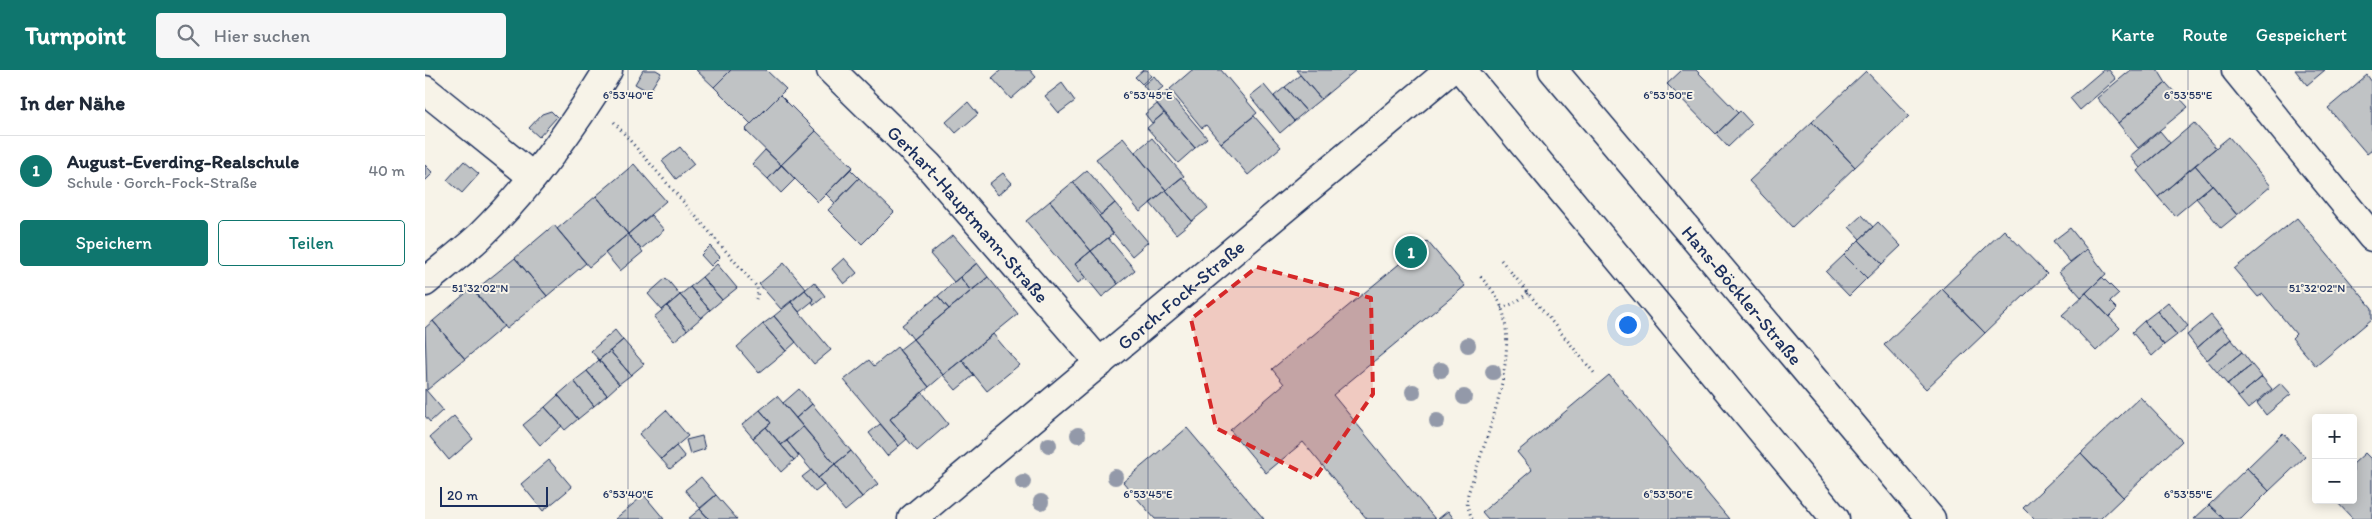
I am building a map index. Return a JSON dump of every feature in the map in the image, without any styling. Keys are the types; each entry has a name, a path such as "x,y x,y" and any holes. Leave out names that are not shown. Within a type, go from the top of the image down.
{"street":[{"path":"425,282 480,236 533,177 578,119 608,70"},
{"name":"Gerhart-Hauptmann-Straße","path":"831,70 928,165 1100,363"},
{"name":"Gorch-Fock-Straße","path":"912,519 1450,70"},
{"path":"1462,70 1835,519"},
{"name":"Hans-Böckler-Straße","path":"1553,70 1931,519"},
{"path":"2236,70 2372,237"},
{"path":"425,90 533,177"}],"path":[{"path":"591,98 639,150 757,287 756,299"},
{"path":"1501,260 1595,374"},
{"path":"1472,519 1467,505 1468,494 1502,389 1506,332 1501,308 1492,290 1478,274"},
{"path":"1501,308 1515,304 1528,293"}],"highlighted area":[{"path":"1257,267 1371,298 1373,394 1314,479 1216,428 1191,319"}],"building":[{"path":"643,70 656,70 661,73 649,92 635,84"},
{"path":"696,70 731,70 714,87"},
{"path":"731,70 766,70 786,89 751,124 714,87"},
{"path":"1001,70 1030,70 1036,77 1011,99 992,78"},
{"path":"1143,70 1147,70 1151,76 1142,84 1135,77"},
{"path":"1192,70 1221,70 1257,113 1221,143 1206,125 1202,128 1170,89"},
{"path":"1296,70 1356,70 1321,99"},
{"path":"1682,70 1696,70 1738,113 1716,134 1667,84"},
{"path":"2103,70 2109,70 2116,79 2080,110 2070,98"},
{"path":"2131,70 2158,70 2166,83 2118,123 2097,98"},
{"path":"2295,70 2325,70 2307,85"},
{"path":"1866,71 1909,116 1855,167 1812,122"},
{"path":"1300,75 1321,99 1306,111 1285,87"},
{"path":"2367,75 2372,82 2372,150 2367,154 2328,108"},
{"path":"1154,76 1163,87 1152,96 1143,85"},
{"path":"1062,83 1075,101 1059,113 1045,96"},
{"path":"2166,83 2188,107 2138,148 2118,123"},
{"path":"1264,85 1294,121 1280,133 1250,96"},
{"path":"1285,87 1306,111 1294,121 1274,96"},
{"path":"1167,91 1207,138 1195,148 1155,101"},
{"path":"780,95 816,131 781,165 745,130"},
{"path":"968,102 978,114 956,133 946,122"},
{"path":"1157,104 1164,113 1152,123 1145,114"},
{"path":"551,111 557,117 539,137 529,128 542,114"},
{"path":"1740,111 1752,124 1728,147 1716,134"},
{"path":"1164,113 1195,148 1178,163 1147,128"},
{"path":"1254,116 1281,147 1248,175 1221,143"},
{"path":"1812,122 1855,167 1792,227 1749,181"},
{"path":"2194,123 2216,148 2158,197 2137,171"},
{"path":"816,131 853,167 818,202 781,165"},
{"path":"2160,131 2170,143 2140,168 2130,156"},
{"path":"2229,137 2271,186 2237,215 2195,165"},
{"path":"1123,138 1166,190 1140,212 1096,159"},
{"path":"1152,138 1184,176 1166,190 1135,152"},
{"path":"680,147 694,164 676,179 662,161"},
{"path":"765,150 781,165 768,179 752,164"},
{"path":"464,161 479,174 462,193 447,180"},
{"path":"634,164 666,201 628,234 596,196"},
{"path":"425,165 433,173 425,181"},
{"path":"782,165 795,179 781,193 768,179"},
{"path":"2195,165 2212,185 2175,216 2158,197"},
{"path":"850,169 859,178 835,203 826,194"},
{"path":"1087,170 1115,203 1101,215 1073,182"},
{"path":"1003,173 1012,183 998,195 989,184"},
{"path":"1182,177 1208,208 1192,221 1166,190"},
{"path":"859,178 894,212 862,244 828,210"},
{"path":"1073,182 1113,234 1091,251 1050,201"},
{"path":"2212,185 2237,215 2221,228 2196,198"},
{"path":"1166,190 1192,221 1176,234 1150,203"},
{"path":"596,196 628,234 589,267 557,229"},
{"path":"1050,201 1091,251 1075,264 1086,277 1078,283 1026,221"},
{"path":"1115,203 1148,242 1132,256 1099,216"},
{"path":"651,215 664,230 641,249 628,234"},
{"path":"1862,215 1873,227 1860,239 1849,227"},
{"path":"2297,218 2372,308 2372,319 2316,366 2292,338 2296,334 2263,294 2258,297 2234,269"},
{"path":"1878,222 1901,246 1882,264 1859,240"},
{"path":"554,225 586,263 547,296 515,258"},
{"path":"2070,228 2087,249 2070,262 2053,241"},
{"path":"2004,230 2047,274 1985,333 1942,289"},
{"path":"628,234 643,252 620,271 605,253"},
{"path":"953,235 977,263 954,282 930,254"},
{"path":"1108,238 1135,270 1118,284 1091,251"},
{"path":"1859,240 1882,264 1867,278 1844,255"},
{"path":"1427,241 1465,286 1333,395 1435,519 1367,519 1303,442 1266,473 1230,430 1284,384 1272,369"},
{"path":"710,246 720,257 711,266 701,255"},
{"path":"2087,249 2106,274 2081,297 2059,272"},
{"path":"1091,251 1118,284 1102,297 1075,264"},
{"path":"1844,255 1867,278 1849,296 1826,272"},
{"path":"515,258 547,296 506,329 474,291"},
{"path":"844,258 857,273 844,284 832,269"},
{"path":"784,263 806,289 781,309 759,284"},
{"path":"977,263 988,277 971,291 960,277"},
{"path":"717,264 737,288 722,300 702,277"},
{"path":"702,277 722,300 710,310 690,287"},
{"path":"960,277 971,291 949,309 938,296"},
{"path":"988,277 1018,314 943,375 913,339"},
{"path":"2102,277 2119,294 2110,302 2117,309 2109,317 2086,293"},
{"path":"666,278 680,295 662,310 648,294"},
{"path":"814,282 825,296 814,305 812,302 814,300 805,290"},
{"path":"690,287 710,310 701,318 680,295"},
{"path":"472,288 504,326 465,359 433,321"},
{"path":"1942,289 1985,333 1926,389 1884,345"},
{"path":"805,290 814,300 799,312 791,302"},
{"path":"2086,293 2120,328 2096,351 2062,315"},
{"path":"680,295 701,318 687,330 667,306"},
{"path":"938,296 949,309 913,339 902,325"},
{"path":"791,302 831,350 814,364 774,316"},
{"path":"2168,302 2188,326 2177,335 2157,311"},
{"path":"667,306 687,330 674,341 654,317"},
{"path":"2157,311 2177,335 2164,345 2144,321"},
{"path":"2211,315 2221,327 2197,348 2187,335"},
{"path":"774,316 796,342 786,351 763,324"},
{"path":"433,321 465,359 427,390 425,328"},
{"path":"2144,321 2164,345 2152,356 2132,332"},
{"path":"763,324 786,351 759,373 737,347"},
{"path":"2221,327 2231,339 2207,360 2197,348"},
{"path":"615,330 623,340 599,360 591,351"},
{"path":"993,334 1019,365 987,391 962,360"},
{"path":"913,339 943,375 929,387 899,350"},
{"path":"2231,339 2242,352 2217,372 2207,360"},
{"path":"623,340 644,364 631,375 610,351"},
{"path":"897,347 929,387 890,419 907,439 899,446 844,380 869,360 874,366"},
{"path":"610,351 631,375 619,384 599,360"},
{"path":"2242,352 2252,365 2227,384 2217,372"},
{"path":"599,360 619,384 607,395 587,371"},
{"path":"962,360 974,375 956,390 943,375"},
{"path":"2252,365 2262,377 2238,397 2227,384"},
{"path":"587,371 607,395 594,406 574,381"},
{"path":"1609,375 1729,519 1488,519 1482,512 1532,470 1517,452"},
{"path":"2262,377 2272,389 2248,409 2238,397"},
{"path":"574,381 594,406 578,419 558,395"},
{"path":"2281,383 2291,394 2266,415 2257,403"},
{"path":"425,389 443,410 430,422 425,416"},
{"path":"799,389 812,404 796,418 783,403"},
{"path":"922,392 948,424 917,451 890,419"},
{"path":"558,395 578,419 565,430 545,407"},
{"path":"777,396 803,427 781,445 766,427 771,423 760,410"},
{"path":"2140,397 2182,441 2123,497 2081,453"},
{"path":"812,404 851,451 835,464 796,418"},
{"path":"545,407 562,426 540,445 523,425"},
{"path":"666,410 688,436 661,459 639,434"},
{"path":"760,410 771,423 753,438 742,425"},
{"path":"454,416 473,439 449,460 430,437"},
{"path":"880,424 899,446 887,456 869,433"},
{"path":"766,427 794,460 781,472 753,438"},
{"path":"803,427 835,464 818,478 787,441"},
{"path":"1187,428 1264,519 1155,519 1123,482"},
{"path":"2283,433 2305,457 2269,491 2247,468"},
{"path":"702,436 705,449 690,454 686,440"},
{"path":"787,441 799,456 794,460 781,445"},
{"path":"676,446 685,457 670,469 661,459"},
{"path":"851,451 878,484 862,497 835,464"},
{"path":"2081,453 2123,497 2100,519 2034,519 2023,508"},
{"path":"2365,453 2372,460 2372,519 2353,519 2339,504 2357,504 2357,460"},
{"path":"549,460 572,487 543,511 521,484"},
{"path":"835,464 862,497 845,511 818,478"},
{"path":"2247,468 2269,491 2241,519 2224,519 2209,505"},
{"path":"811,470 824,485 815,492 802,477"},
{"path":"701,477 716,495 700,508 685,490"},
{"path":"644,495 664,519 615,519"},
{"path":"716,495 737,519 709,519 700,509"},
{"path":"2209,505 2224,519 2194,519"},
{"path":"700,509 709,519 688,519"},
{"path":"1448,511 1454,519 1438,519"}],"place":[{"name":"August-Everding-Realschule","path":"1411,252"}]}
